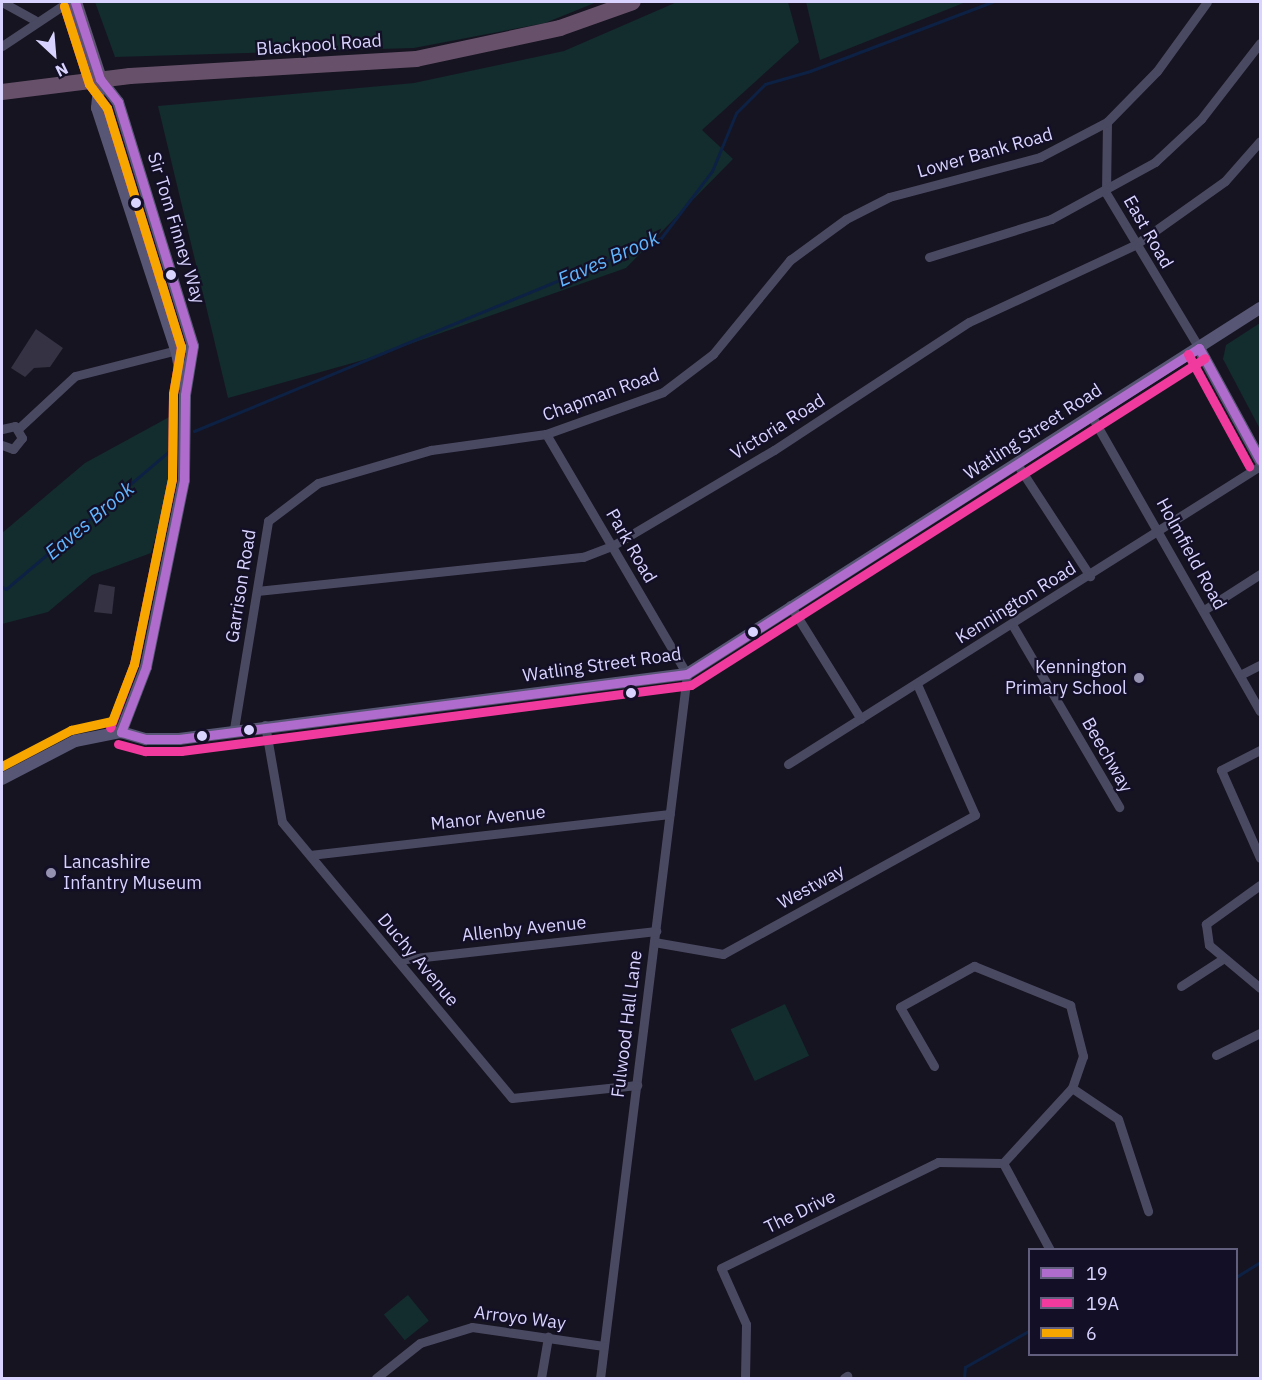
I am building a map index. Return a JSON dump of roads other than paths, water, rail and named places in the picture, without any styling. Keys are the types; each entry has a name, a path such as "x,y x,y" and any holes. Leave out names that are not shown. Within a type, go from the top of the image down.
{"highway":[{"name":"Blackpool Road","path":"2,92 100,79 416,58 560,28 633,2"}],"main road":[{"name":"Sir Tom Finney Way","path":"75,2 100,79 118,102 193,346 185,395 184,480 147,667 121,732"},
{"name":"Sir Tom Finney Way","path":"100,79 97,108 177,353 185,395"},
{"name":"Watling Street Road","path":"2,779 75,741 121,732 157,739 687,674 790,605 1017,464 1260,308"},
{"path":"1198,348 1260,460"}],"street":[{"path":"2,2 34,20"},
{"path":"2,46 34,20 68,2"},
{"name":"Lower Bank Road","path":"889,197 1040,158 1107,122 1157,71 1208,2"},
{"path":"929,257 1040,223 1106,193 1155,162 1201,119 1260,42"},
{"name":"East Road","path":"1107,122 1106,193 1198,348"},
{"name":"Victoria Road","path":"257,591 583,557 612,546 774,450 969,322 1135,244 1225,181 1260,141"},
{"name":"Chapman Road","path":"431,450 546,434 663,392 714,354 790,260 846,219 889,197"},
{"path":"19,428 75,376 177,353 193,346"},
{"name":"Holmfield Road","path":"1091,415 1160,529 1260,711"},
{"path":"2,429 11,425 19,428"},
{"path":"3,450 21,442 19,428"},
{"name":"Park Road","path":"546,434 687,674"},
{"name":"Garrison Road","path":"234,729 268,521 318,483 431,450"},
{"path":"1017,464 1090,576"},
{"name":"Kennington Road","path":"788,764 1013,626 1260,466"},
{"path":"1204,610 1260,574"},
{"path":"790,605 861,719"},
{"name":"Beechway","path":"1013,626 1119,807"},
{"path":"1240,675 1260,665"},
{"name":"Fulwood Hall Lane","path":"600,1378 687,674"},
{"name":"Westway","path":"654,942 723,954 975,815 917,684"},
{"name":"Duchy Avenue","path":"265,725 282,822 512,1098 637,1085"},
{"path":"1260,750 1221,770 1260,858"},
{"name":"Manor Avenue","path":"310,855 670,814"},
{"path":"1260,885 1206,924 1209,945 1260,988"},
{"name":"Allenby Avenue","path":"397,960 656,931"},
{"path":"1181,986 1224,958"},
{"path":"934,1066 900,1007 974,966 1070,1005 1083,1056 1072,1088 1003,1163 1049,1248"},
{"path":"1216,1055 1260,1033"},
{"path":"1072,1088 1118,1119 1148,1211"},
{"name":"The Drive","path":"745,1378 746,1324 721,1268 938,1162 1003,1163"},
{"name":"Arroyo Way","path":"376,1378 420,1343 445,1332 472,1327 604,1346"},
{"path":"541,1378 548,1337"}],"waterway":[{"name":"Eaves Brook","path":"194,431 661,238 712,171 736,113 765,84 810,71 992,2"},
{"name":"Eaves Brook","path":"2,587 6,589 175,446"},
{"path":"1238,1276 1260,1262"},
{"path":"964,1378 965,1367 1028,1331"}],"place":[{"name":"Kennington Primary School","path":"1139,678"},
{"name":"Lancashire Infantry Museum","path":"51,873"}]}
